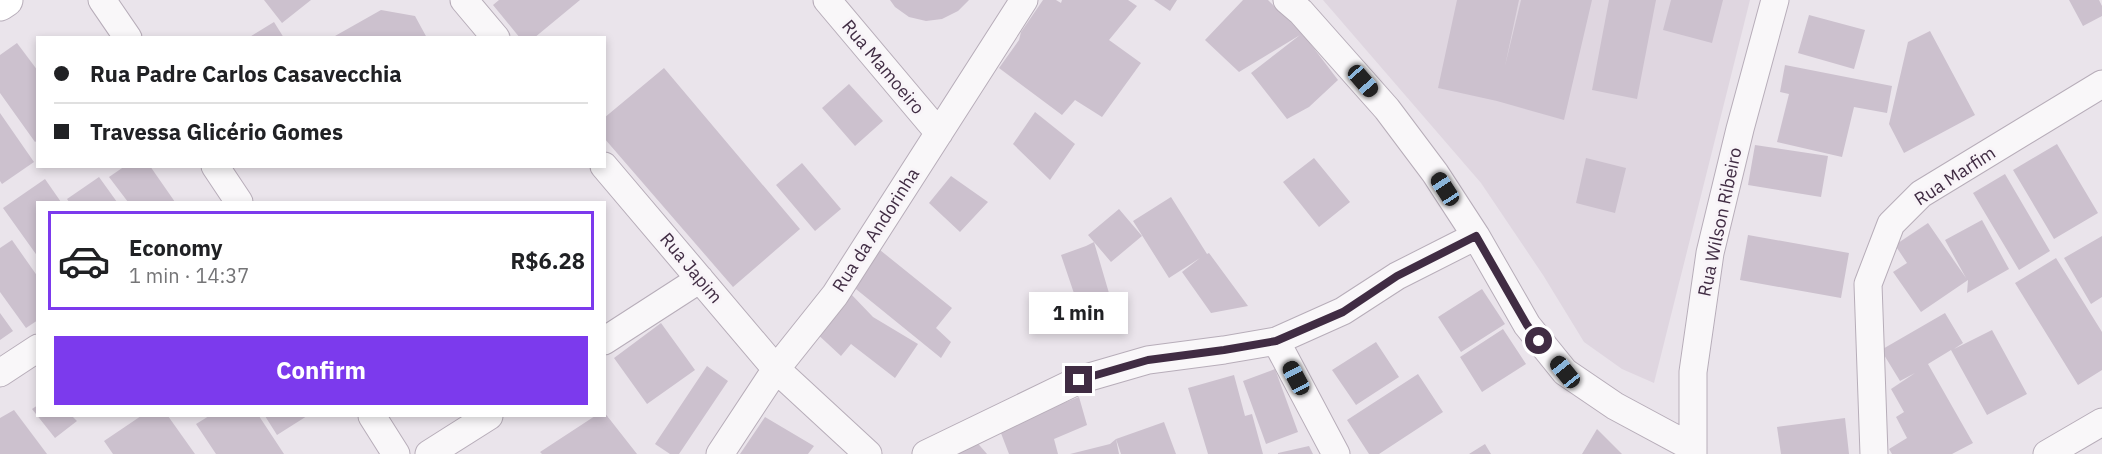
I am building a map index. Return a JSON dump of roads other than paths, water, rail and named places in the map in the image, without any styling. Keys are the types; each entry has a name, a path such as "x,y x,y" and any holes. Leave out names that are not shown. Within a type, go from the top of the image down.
{"street":[{"path":"0,4 6,0"},
{"path":"102,0 127,36"},
{"path":"464,0 494,36"},
{"name":"Rua Mamoeiro","path":"828,0 939,133"},
{"name":"Rua da Andorinha","path":"720,454 776,369 835,295 1024,0"},
{"path":"1287,0 1301,12 1387,109 1435,173 1476,236 1527,325 1565,372 1616,406 1693,451"},
{"name":"Rua Wilson Ribeiro","path":"1693,451 1693,372 1710,253 1775,0"},
{"name":"Rua Marfim","path":"1874,454 1868,284 1891,224 1921,194 2101,87"},
{"path":"216,168 238,201"},
{"name":"Rua Japim","path":"606,168 776,369 868,454"},
{"path":"926,454 1079,380 1148,360 1276,341 1343,312 1397,276 1476,236"},
{"path":"606,340 700,279"},
{"path":"1276,341 1336,454"},
{"path":"0,373 36,349"},
{"path":"373,417 396,454"},
{"path":"429,454 487,417"},
{"path":"2047,454 2102,422"}]}
